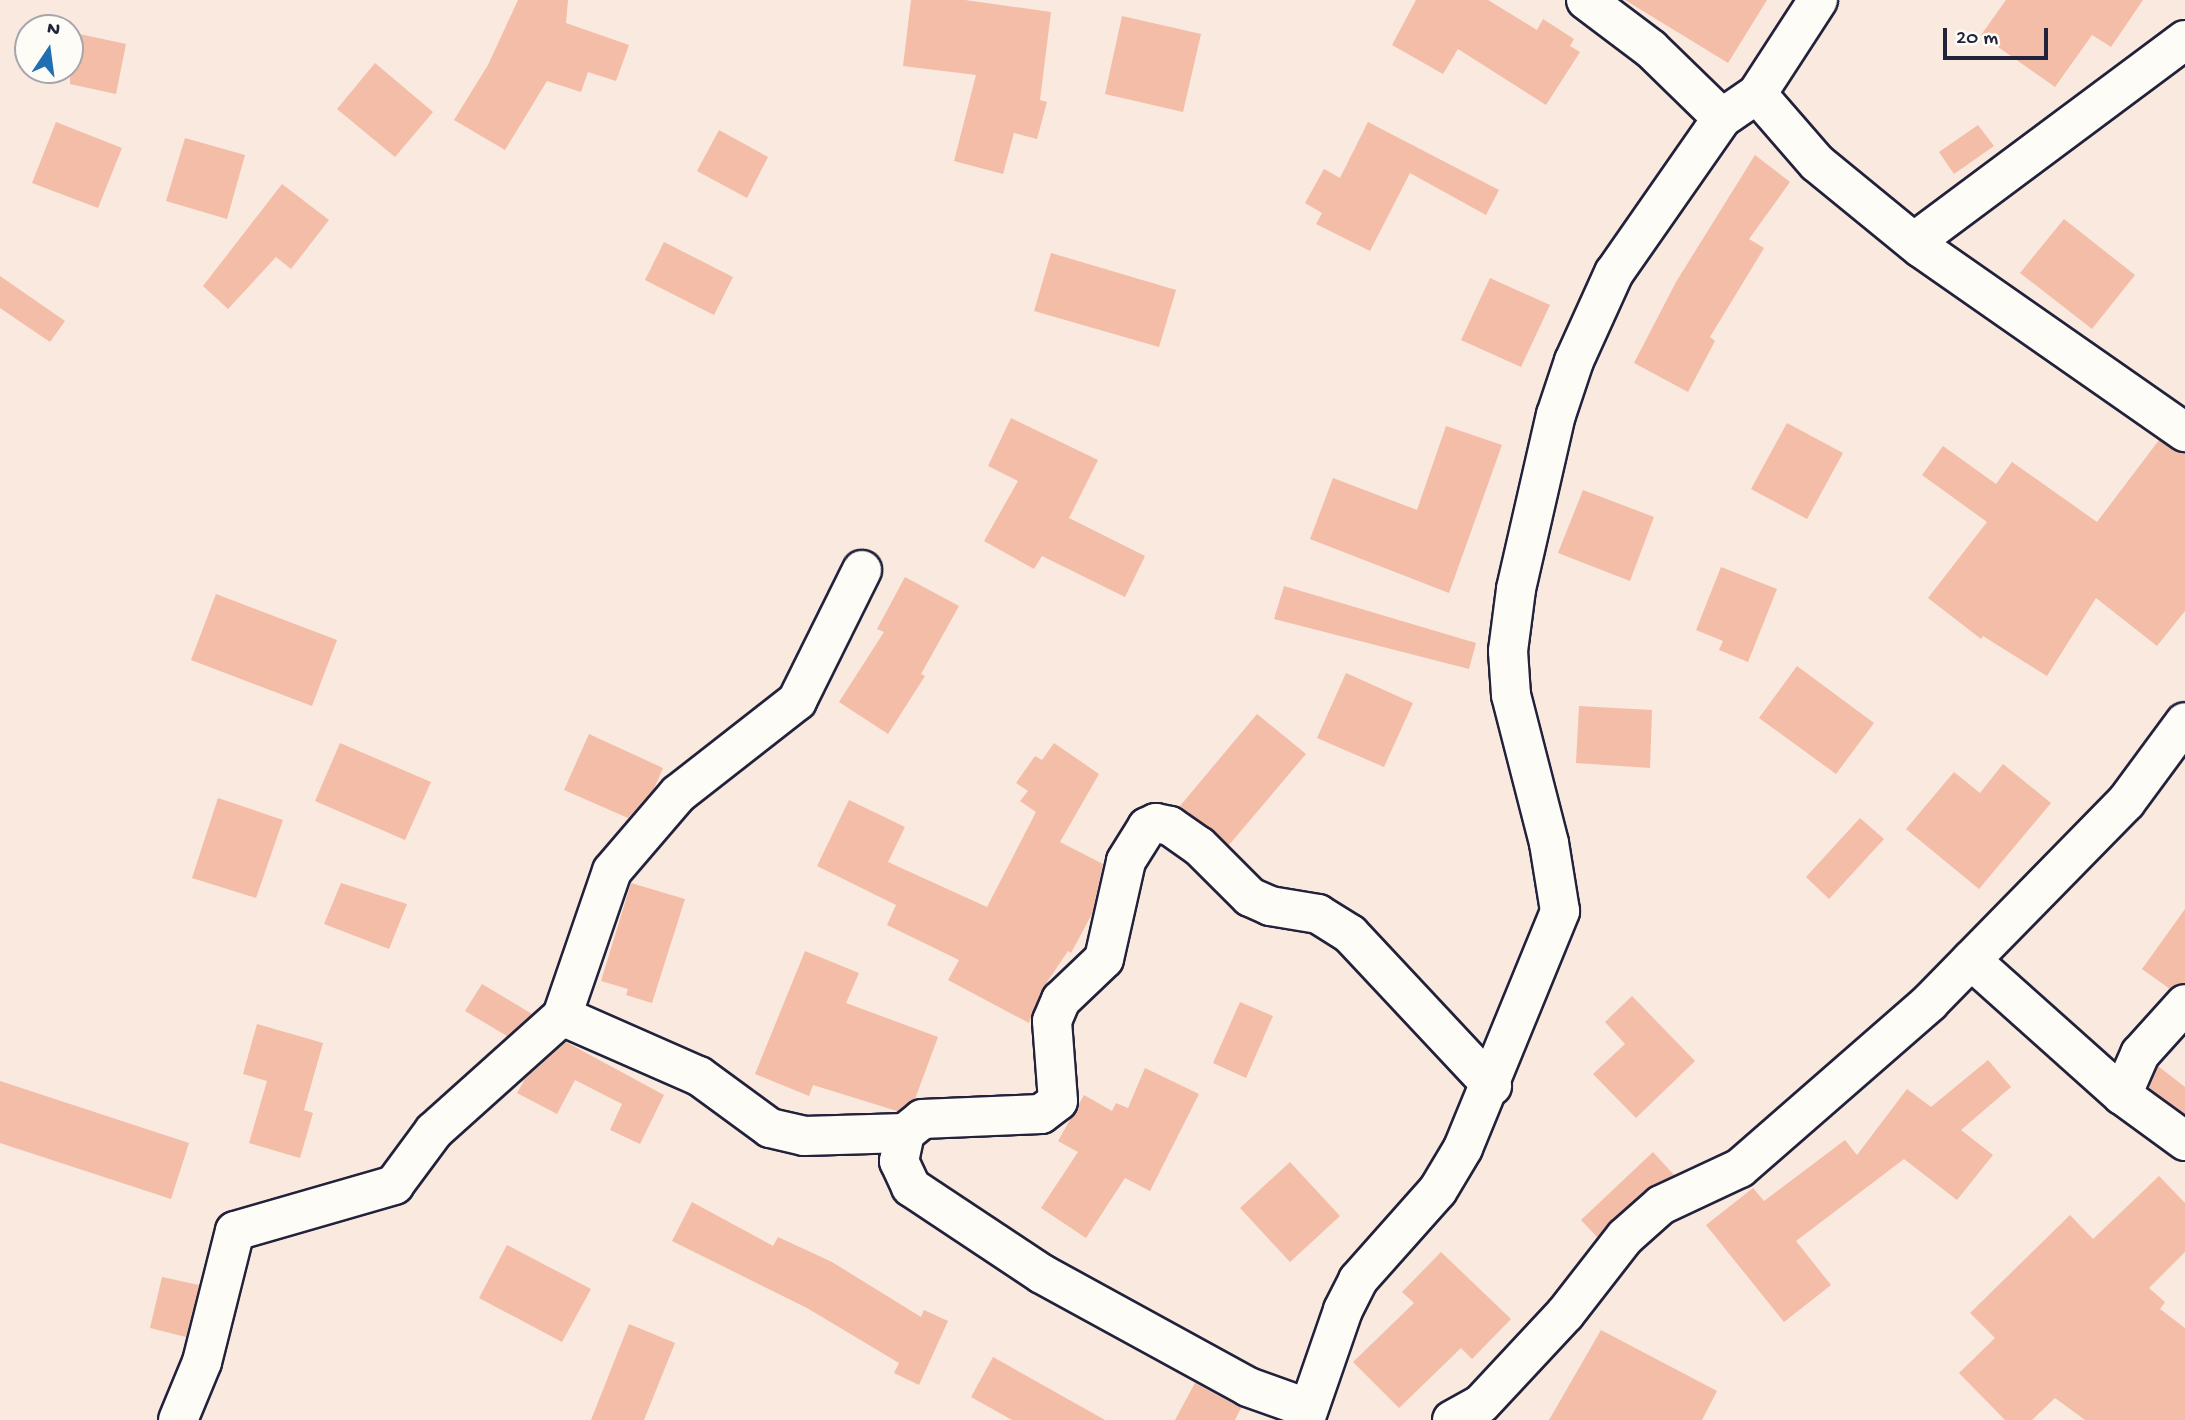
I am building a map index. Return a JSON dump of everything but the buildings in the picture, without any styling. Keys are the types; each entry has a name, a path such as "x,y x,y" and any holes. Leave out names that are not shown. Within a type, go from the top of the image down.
{"street":[{"path":"1586,0 1651,49 1722,118"},
{"path":"905,1133 900,1161 911,1187 1054,1280 1248,1387 1306,1414 1358,1280 1438,1190 1492,1086 1560,911 1549,843 1511,695 1508,651 1516,589 1556,415 1574,360 1614,273 1722,118 1757,94 1818,0"},
{"path":"1914,242 2185,40"},
{"path":"1757,94 1817,163 1914,242 2185,432"},
{"path":"178,1420 202,1362 235,1231 394,1185 434,1131 562,1016 612,871 678,794 797,701 862,570"},
{"path":"1474,1415 1565,1314 1625,1237 1661,1205 1740,1168 1930,1002 2126,802 2185,722"},
{"path":"562,1016 699,1076 771,1128 804,1136 905,1133 922,1119 1041,1114 1058,1101 1052,1021 1061,1000 1104,958 1126,861 1147,827 1156,823 1170,826 1199,846 1250,897 1270,906 1318,914 1350,934 1492,1086"},
{"path":"1970,960 2123,1095 2185,1142"},
{"path":"2123,1095 2140,1054 2185,1004"}]}
